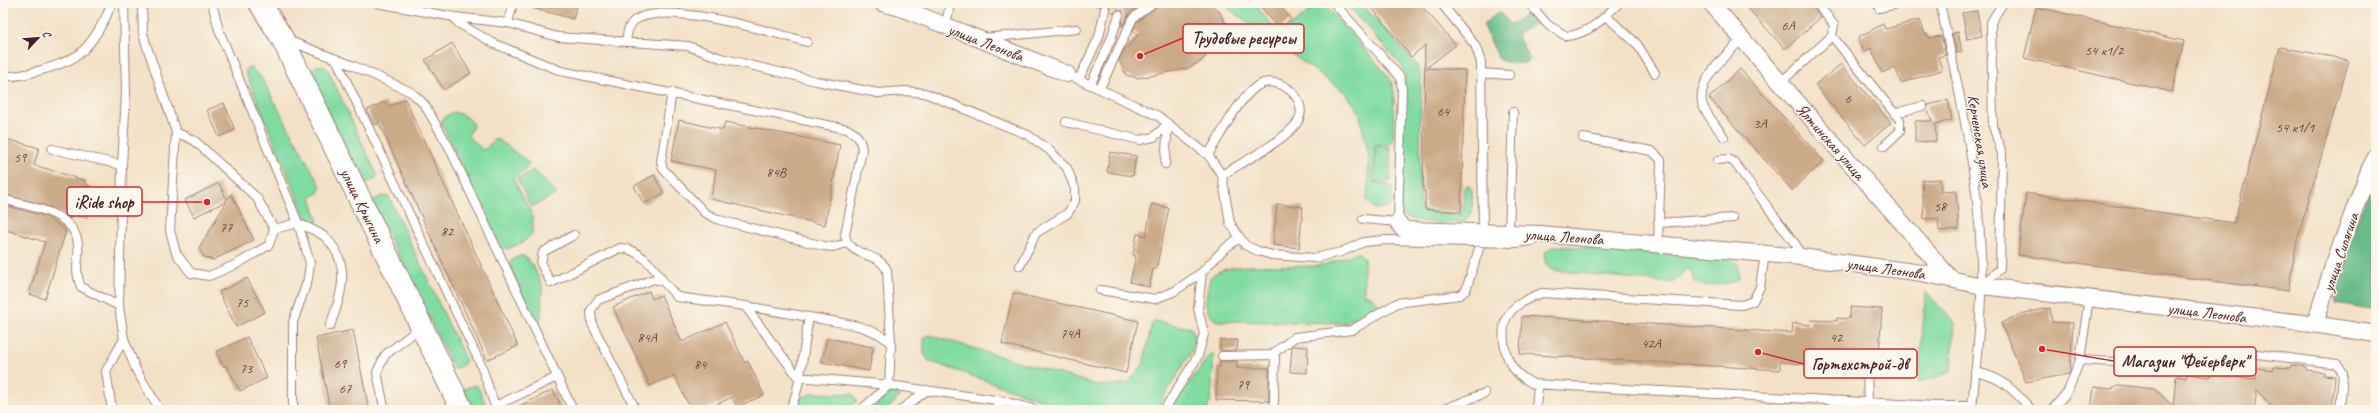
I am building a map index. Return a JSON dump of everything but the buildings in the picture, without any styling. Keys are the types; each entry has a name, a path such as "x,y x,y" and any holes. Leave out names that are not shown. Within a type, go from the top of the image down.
{"main road":[{"name":"улица Крыгина","path":"260,3 282,38 462,410"}],"street":[{"name":"улица Леонова","path":"882,3 900,8 979,38 1073,76"},
{"name":"Ялтинская улица","path":"1711,3 1951,279"},
{"name":"улица Сипягина","path":"2316,324 2333,266 2370,168 2376,157"},
{"name":"улица Леонова","path":"1398,222 1402,228 1407,230 1482,237 1509,232 1801,257 1922,273 1982,286 2316,324 2376,334"}],"lane":[{"path":"3,76 33,72 66,62 79,54 108,13 112,3"},
{"path":"124,3 126,94 122,165 119,306 124,339 136,370 160,410"},
{"path":"142,3 143,33 176,132 170,230 176,253 191,273 209,276 237,264 269,245 274,229 257,198 195,142 176,132"},
{"path":"212,3 218,30 298,223 310,263 308,279 292,322 293,410"},
{"path":"376,3 454,18 508,23 558,37 626,42 658,42 688,46 721,58 808,79 878,93 904,91 925,93 1028,135 1049,150 1067,168 1075,190 1075,201 1068,213 1036,233 1020,266"},
{"path":"508,23 513,3"},
{"path":"946,26 950,3"},
{"path":"1100,88 1133,18 1153,3"},
{"path":"1334,3 1400,77 1402,89 1398,222 1363,219"},
{"path":"1222,356 1275,353 1295,337 1352,330 1397,304 1460,295 1466,290 1482,237 1482,73 1479,52 1475,44 1441,3"},
{"path":"1529,3 1548,25 1566,36 1584,32 1606,16 1619,3"},
{"path":"1780,83 1832,36 1834,25 1817,3"},
{"path":"1879,8 1901,3"},
{"name":"Керченская улица","path":"1940,3 1973,166 1982,286 1972,408"},
{"path":"1982,286 2000,269 2002,154 1993,126 1991,22 2003,3"},
{"path":"1105,9 1099,37 1073,76 1158,116 1208,155 1222,175 1230,223 1239,238 1246,245 1258,251 1298,258 1330,255 1364,242 1384,240 1482,237 1525,242 1532,241 1540,234"},
{"path":"626,42 628,30 635,20 650,16 680,14 700,16 807,42"},
{"path":"1091,84 1112,39 1119,15"},
{"path":"1606,16 1637,44 1655,73"},
{"path":"454,18 458,23 495,44 562,71 672,92 855,133 861,140 862,150 845,235 846,243 851,249 880,261 887,270 891,344 889,385 861,410"},
{"path":"979,38 1077,29"},
{"path":"1832,36 1900,120 1900,131 1884,146"},
{"path":"282,38 336,59 411,92 434,118 573,410"},
{"path":"1724,136 1707,114 1702,97 1709,74 1742,39"},
{"path":"336,59 481,365 496,408 557,377"},
{"path":"1482,73 1509,75"},
{"path":"1208,155 1243,100 1257,86 1271,81 1280,83 1292,91 1299,104 1299,119 1290,131 1222,175"},
{"path":"672,92 661,162 663,170 705,213 719,220 824,246 846,243"},
{"path":"1895,113 1923,106"},
{"path":"1509,232 1513,112"},
{"path":"1066,122 1140,140 1154,137 1168,124"},
{"path":"1165,164 1168,124"},
{"path":"1583,138 1652,152 1658,156 1661,166 1658,244"},
{"path":"52,149 122,165"},
{"path":"1718,160 1728,159 1734,162 1796,245 1801,257"},
{"path":"3,199 58,215 74,230 78,245 76,275 81,287 119,306"},
{"path":"1658,223 1733,218"},
{"path":"274,229 298,223 324,236 336,251 344,272 339,299 330,326"},
{"path":"574,235 543,252 541,256 541,264 550,282 620,248 627,248 652,266 676,297 745,306 871,330 884,336 891,344"},
{"path":"1100,290 1155,299 1175,290 1202,272 1223,250 1239,238"},
{"path":"1765,254 1760,287 1753,301 1742,305 1542,292 1527,299 1509,313 1504,323 1506,353 1513,368 1521,376 1533,384 1538,385 1972,408"},
{"path":"1164,410 1198,356 1204,334 1198,308 1202,272"},
{"path":"636,410 592,324 591,310 598,300 642,282 654,279 663,281"},
{"path":"2052,410 2068,391 2080,360 2089,298"},
{"path":"745,306 798,377 927,390 1003,401 1036,410"},
{"path":"789,410 793,405 809,317"},
{"path":"384,407 377,372 385,355 422,326"},
{"path":"112,410 106,371 124,339"},
{"path":"1274,402 1275,353"},
{"path":"2080,360 2164,365 2176,360 2229,368 2238,367 2249,353 2337,364 2343,374 2340,410"},
{"path":"1867,369 1868,403"},
{"path":"1975,372 1991,375 2008,384 2032,410"},
{"path":"1536,410 1538,385"},
{"path":"901,410 927,390"},
{"path":"1442,410 1485,393"},
{"path":"993,410 1003,401"}],"green space":[{"path":"1221,3 1258,3 1258,8 1277,32 1281,33 1318,5 1324,4 1390,78 1394,91 1393,139 1389,144 1375,145 1373,182 1392,186 1392,203 1389,207 1374,209 1367,201 1369,157 1359,112 1346,93"},
{"path":"1345,3 1361,3 1416,64 1421,77 1420,205 1423,211 1460,215 1463,211 1464,188 1468,185 1472,190 1472,213 1465,221 1441,223 1421,221 1404,216 1400,213 1405,73 1402,66"},
{"path":"1523,3 1531,3 1540,21 1518,34 1518,37 1530,60 1519,64 1502,61 1499,59 1483,24 1498,13 1502,14 1509,24 1512,24 1527,14 1528,11"},
{"path":"249,66 261,77 321,187 318,193 311,197 318,221 314,225 309,222 305,216 245,71"},
{"path":"316,66 324,66 328,70 377,175 375,179 365,184 361,183 309,73"},
{"path":"454,112 463,115 472,122 473,126 468,136 483,150 488,147 493,140 499,140 529,163 525,169 514,177 514,180 533,217 532,233 525,241 508,249 501,247 441,123 444,117"},
{"path":"1376,146 1390,147 1390,182 1375,182"},
{"path":"534,170 557,194 531,207 517,178"},
{"path":"2369,193 2376,202 2376,310 2337,303 2335,294 2339,266"},
{"path":"383,196 389,197 466,361 463,365 454,369 373,204 374,200"},
{"path":"1561,246 1732,259 1738,264 1739,278 1725,284 1705,285 1695,282 1691,271 1687,269 1672,283 1552,270 1546,265 1544,253 1552,247"},
{"path":"1355,253 1359,253 1364,259 1364,294 1372,297 1379,305 1346,323 1217,321 1208,312 1206,296 1210,278 1218,272 1229,268 1243,266 1316,266 1336,261"},
{"path":"524,256 533,265 542,286 541,318 538,323 536,323 509,265 513,259"},
{"path":"1926,292 1955,323 1951,372 1918,383"},
{"path":"1155,321 1191,328 1195,335 1192,351 1156,410 1135,410 1129,402 1112,410 1071,410 929,361 924,354 924,339 929,335 1100,386 1128,383 1143,365 1152,324"},
{"path":"1210,354 1213,354 1214,357 1211,399 1207,410 1170,410"},
{"path":"474,385 478,387 488,410 471,410 464,394 464,389"},
{"path":"896,392 899,397 887,410 870,410 890,393"},
{"path":"812,393 853,394 857,401 848,410 785,410 801,398"}],"place":[{"name":"Трудовые ресурсы","path":"1140,56"},
{"name":"iRide shop","path":"207,202"},
{"name":"Магазин \"Фейерверк\"","path":"2042,349"},
{"name":"Гортехстрой-дв","path":"1758,352"}]}
